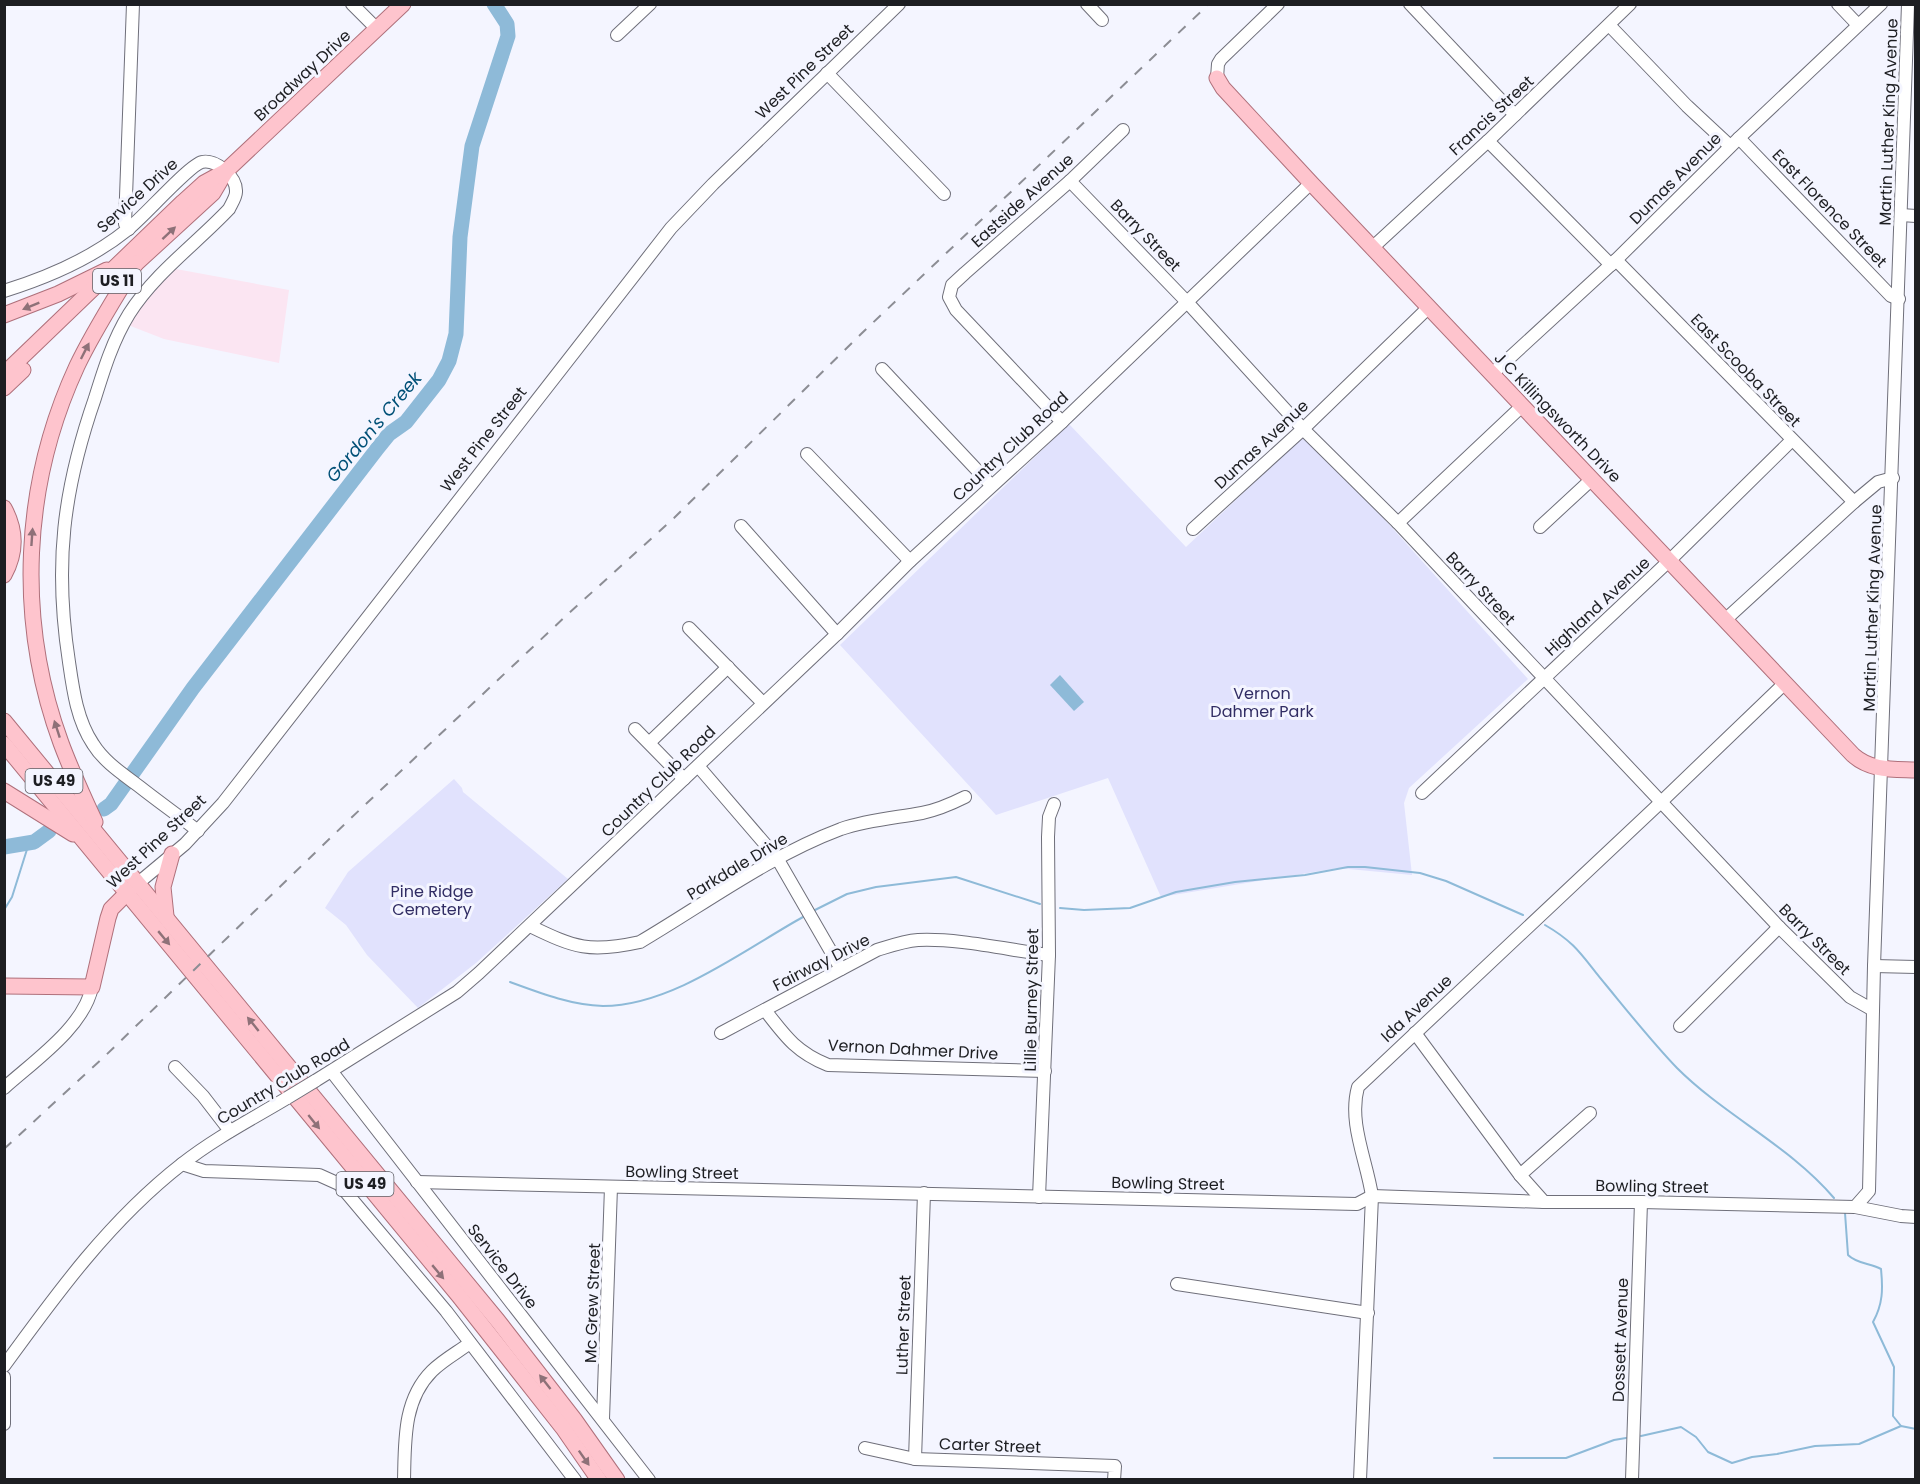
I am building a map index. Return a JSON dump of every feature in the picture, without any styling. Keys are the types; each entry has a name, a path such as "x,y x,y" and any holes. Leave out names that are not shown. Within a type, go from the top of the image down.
{"main road":[{"name":"Broadway Drive","path":"4,388 129,263 204,183 226,171 403,4"},
{"name":"J C Killingsworth Drive","path":"1217,78 1223,88 1428,308 1853,755 1865,764 1882,768 1916,770"},
{"name":"Broadway Drive","path":"4,374 129,263"},
{"path":"4,315 129,263"},
{"path":"104,841 61,743 45,691 34,639 32,539 39,481 54,425 65,394 129,263"},
{"path":"4,508 14,534 13,553 4,575"},
{"name":"US 49","path":"4,721 104,841 132,888 459,1296 617,1479"},
{"name":"US 49","path":"4,744 88,845 167,919 498,1321 568,1424 599,1479"},
{"path":"4,791 36,809 88,845"},
{"path":"167,919 163,887 172,854"},
{"name":"West Pine Street","path":"92,987 111,909 132,888"},
{"path":"4,986 92,987"}],"street":[{"path":"129,229 125,224 133,4"},
{"path":"352,4 377,29"},
{"path":"617,35 650,4"},
{"name":"West Pine Street","path":"132,888 198,831 247,774 629,280 672,228 713,184 899,4"},
{"path":"1087,4 1102,20"},
{"path":"1217,78 1218,64 1221,59 1278,4"},
{"path":"1410,4 1515,115"},
{"name":"Francis Street","path":"1372,248 1488,141 1630,4"},
{"path":"1838,4 1858,25"},
{"name":"Dumas Avenue","path":"1492,374 1613,262 1735,142 1881,4"},
{"name":"Martin Luther King Avenue","path":"1855,1207 1869,1191 1874,966 1901,215 1910,130 1912,30 1908,4"},
{"name":"East Florence Street","path":"1609,25 1687,106 1735,142 1891,296 1899,299"},
{"path":"827,73 944,194"},
{"name":"Eastside Avenue","path":"1062,422 956,310 949,297 952,285 1070,181 1123,130"},
{"name":"East Scooba Street","path":"1488,141 1854,502"},
{"name":"Service Drive","path":"4,291 73,265 95,253 129,229 200,162 212,163 226,171"},
{"path":"198,831 119,771 93,745 80,716 74,693 63,617 61,586 63,529 68,492 84,430 105,367 121,330 141,298 229,208 236,193 235,182 226,171"},
{"name":"Barry Street","path":"1070,181 1187,302 1304,429 1398,523 1779,927 1850,997 1873,1010"},
{"name":"Country Club Road","path":"4,1366 47,1306 97,1244 152,1190 182,1164 230,1131 332,1072 457,992 530,926 837,634 910,561 1062,422 1311,183"},
{"path":"1901,215 1916,216"},
{"name":"Dumas Avenue","path":"1193,529 1304,429 1428,308"},
{"path":"882,369 991,485"},
{"path":"1398,523 1522,406"},
{"name":"Highland Avenue","path":"1422,793 1670,561 1791,440"},
{"path":"807,454 910,561"},
{"path":"1725,620 1854,502 1878,482 1893,478"},
{"path":"1540,527 1592,479"},
{"path":"741,526 837,634"},
{"path":"689,628 763,703"},
{"path":"650,742 728,667"},
{"name":"Ida Avenue","path":"1360,1479 1371,1196 1368,1173 1355,1121 1355,1098 1358,1088 1362,1081 1785,683"},
{"path":"634,729 650,742 684,779"},
{"path":"698,766 777,858 841,969"},
{"name":"Parkdale Drive","path":"530,926 576,946 616,947 640,942 777,858 841,829 873,820 924,813 965,797"},
{"name":"Lillie Burney Street","path":"1039,1197 1049,955 1048,837 1049,817 1054,804"},
{"path":"1680,1026 1779,927"},
{"name":"Fairway Drive","path":"721,1033 877,950 916,940 936,940 1049,955"},
{"path":"1874,966 1916,967"},
{"path":"4,1088 75,1023 85,1008 92,987"},
{"name":"Vernon Dahmer Drive","path":"765,1010 790,1042 816,1060 828,1065 1045,1071"},
{"path":"1415,1033 1520,1175 1544,1202"},
{"path":"175,1067 203,1096 230,1131"},
{"name":"Service Drive","path":"332,1072 649,1479"},
{"path":"1520,1175 1590,1113"},
{"path":"182,1164 204,1171 319,1175 332,1179 344,1188 446,1311 575,1479"},
{"name":"Bowling Street","path":"417,1182 1357,1204 1371,1196 1544,1202 1641,1202 1855,1207 1901,1216 1916,1216"},
{"name":"Mc Grew Street","path":"603,1419 612,1187"},
{"name":"Luther Street","path":"915,1459 924,1193"},
{"name":"Dossett Avenue","path":"1632,1479 1641,1202"},
{"path":"1176,1284 1368,1313"},
{"path":"404,1479 406,1423 415,1395 433,1370 470,1343"},
{"path":"4,1377 4,1424"},
{"path":"546,1441 568,1424"},
{"name":"Carter Street","path":"866,1448 915,1459 1115,1466 1114,1479"}],"shaded area":[{"path":"176,269 289,290 279,363 164,339 128,325 141,304"},
{"path":"1060,675 1084,702 1074,711 1050,685"}],"green space":[{"name":"Vernon Dahmer Park","path":"1069,424 1186,547 1307,433 1528,679 1409,788 1404,803 1412,875 1338,868 1161,897 1108,778 996,815 840,645"},
{"name":"Pine Ridge Cemetery","path":"454,779 463,792 568,879 476,963 418,1008 367,955 346,925 325,908 348,872"}],"waterway":[{"name":"Gordon's Creek","path":"104,809 111,804 193,688 377,449 389,434 406,422 439,380 449,361 456,334 460,237 472,146 508,36 507,24 494,4"},
{"name":"Gordon's Creek","path":"4,847 34,842 49,831"},
{"path":"4,910 12,897 29,843"},
{"path":"1060,908 1084,910 1130,908 1176,892 1348,867 1365,867 1420,873 1446,881 1523,915"},
{"path":"815,910 847,894 876,887 956,877 1040,904"},
{"path":"510,982 556,998 579,1003 603,1006 629,1003 655,997 681,986 803,917"},
{"path":"1545,925 1579,952 1677,1068 1716,1101 1798,1162 1834,1198"},
{"path":"1845,1213 1848,1255 1855,1260 1881,1269 1882,1296 1873,1322 1894,1367 1893,1416 1901,1426"},
{"path":"1641,1436 1681,1427 1696,1437 1708,1452 1732,1463 1752,1457 1815,1446 1859,1444 1901,1426 1916,1429"},
{"path":"1494,1458 1566,1458 1614,1440 1626,1438"}],"railway":[{"path":"4,1149 105,1056 351,818 674,518 861,334 1209,4"}]}
